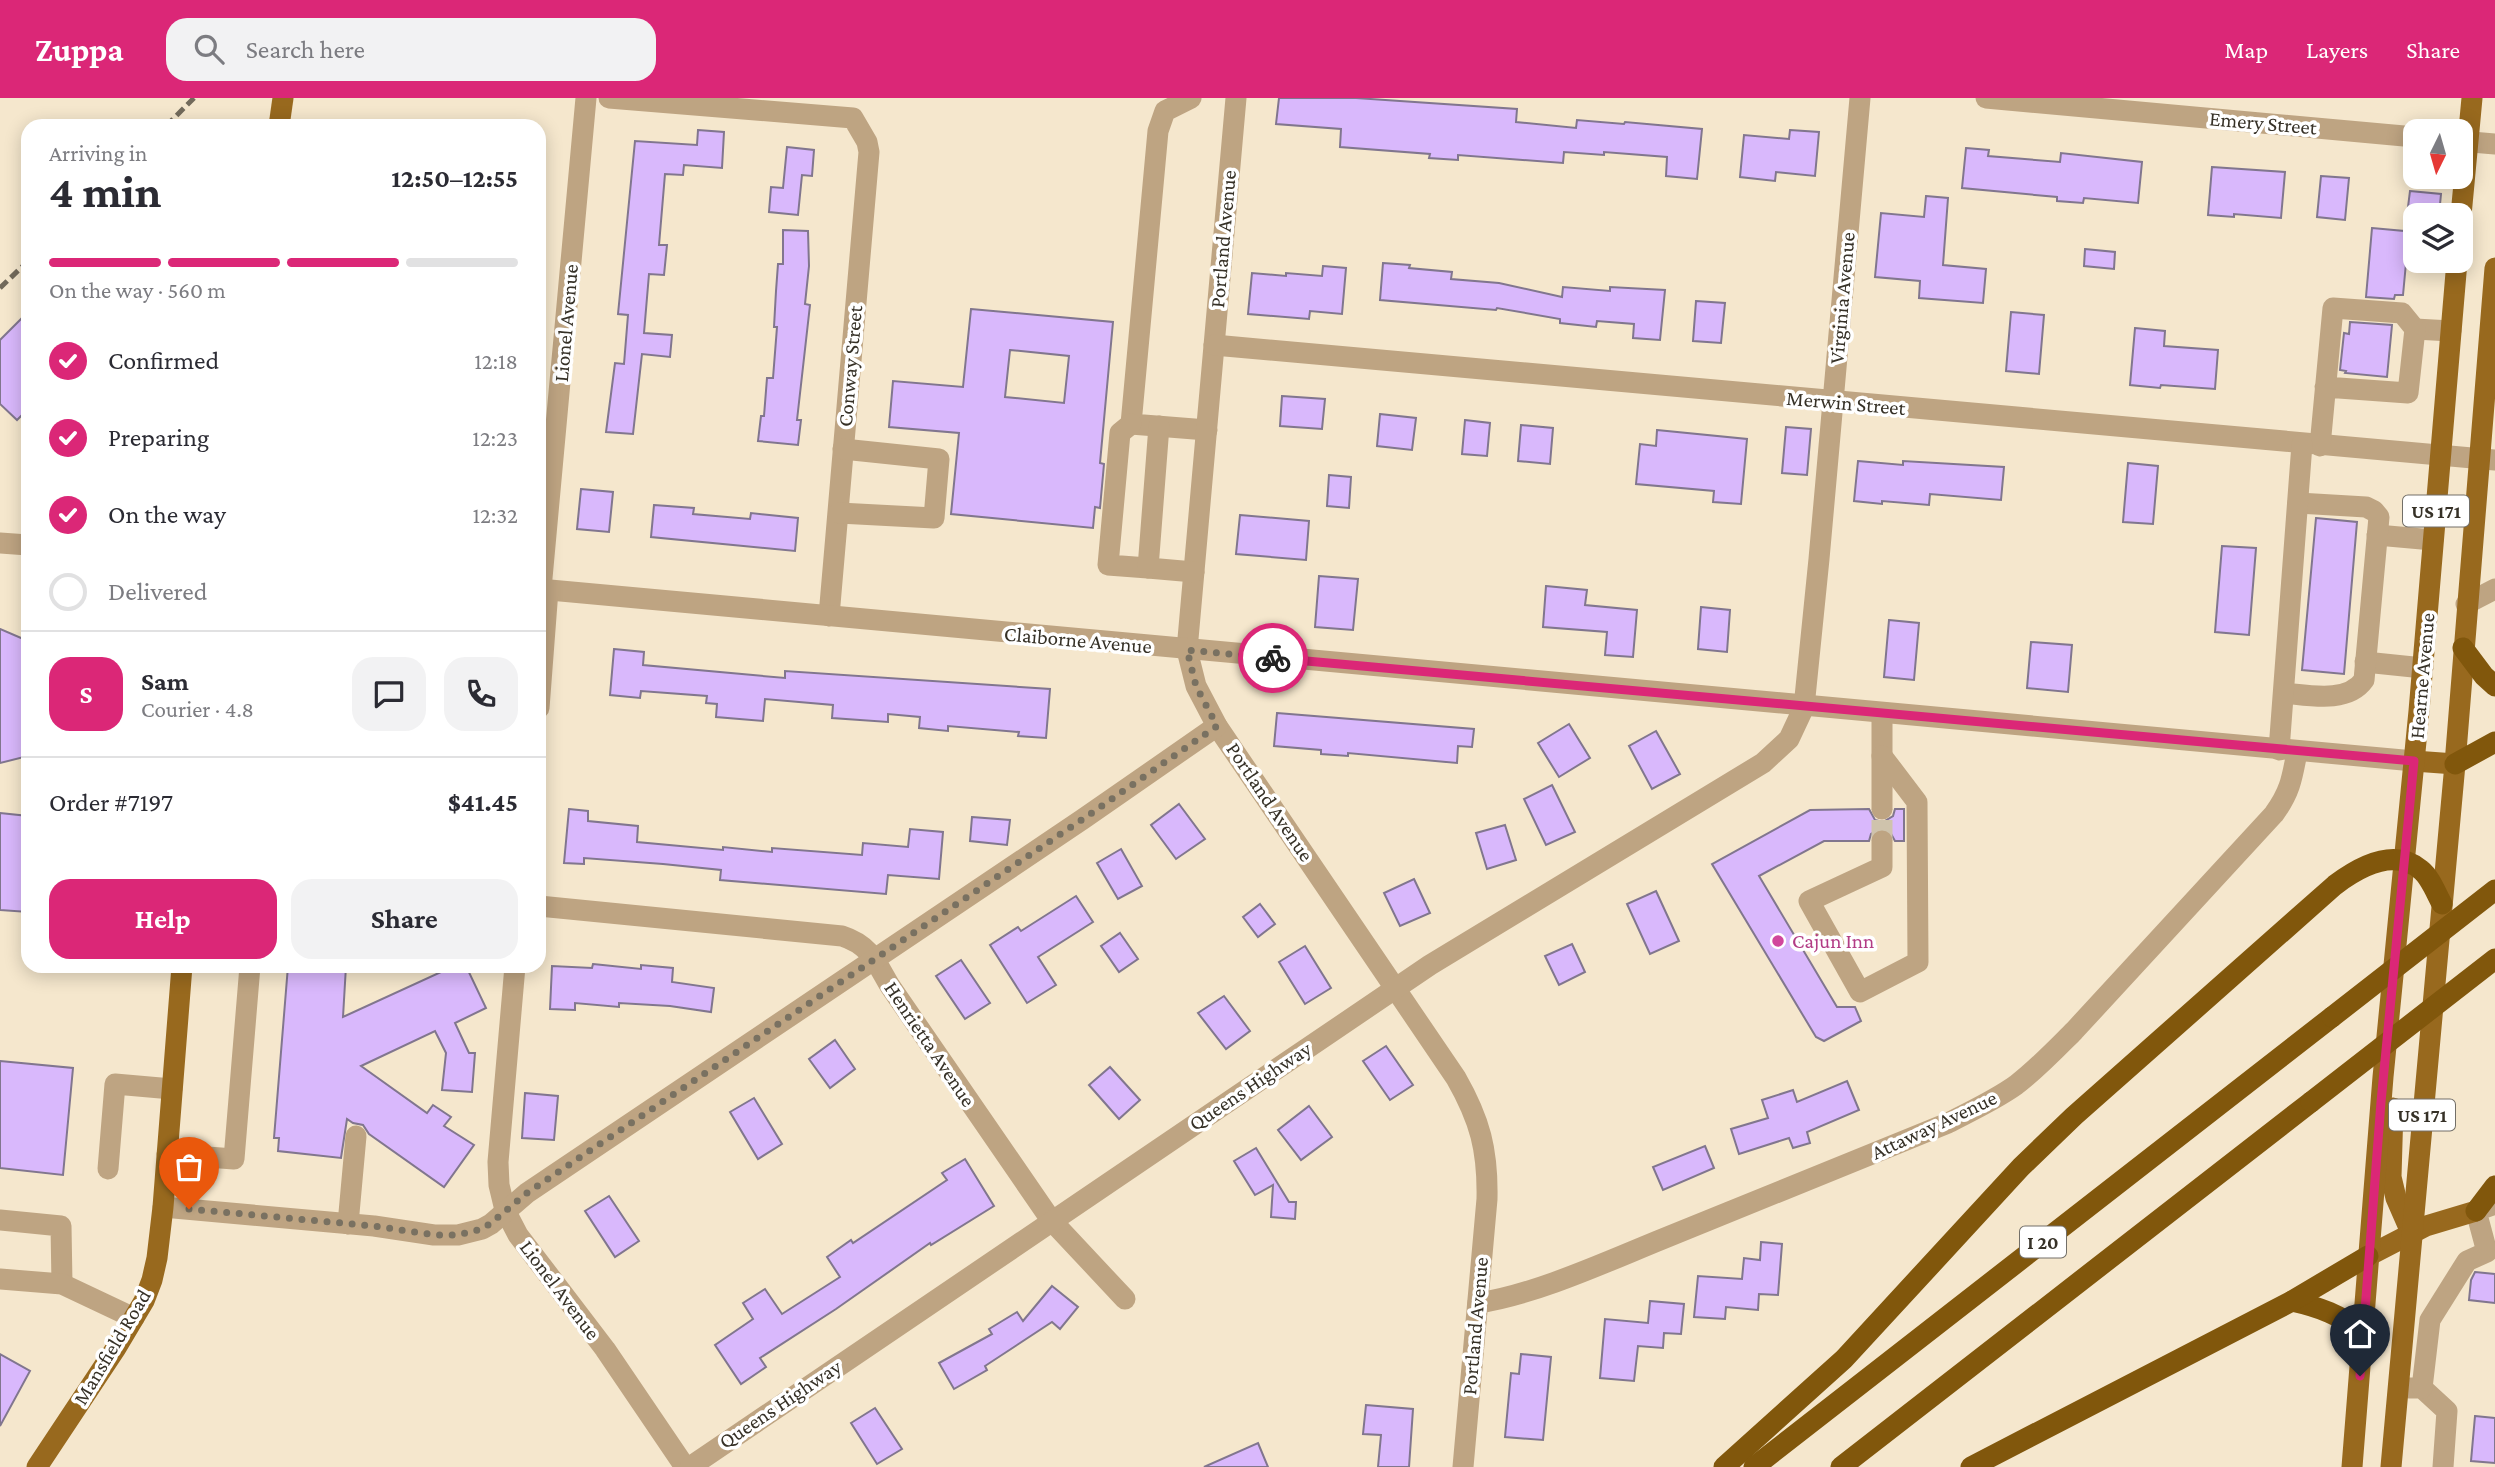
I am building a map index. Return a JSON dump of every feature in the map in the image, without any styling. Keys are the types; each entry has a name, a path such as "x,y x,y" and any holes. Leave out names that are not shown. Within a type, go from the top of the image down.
{"highway":[{"path":"2463,648 2495,686"},
{"path":"2455,764 2495,742"},
{"path":"1724,1467 1844,1359 2021,1167 2074,1116 2354,871 2376,862 2403,859 2423,872 2442,904"},
{"name":"I 20","path":"1754,1467 2495,891"},
{"name":"I 20","path":"1841,1467 2495,959"},
{"path":"2485,1207 2495,1186"},
{"path":"1971,1467 2292,1301 2368,1256"},
{"path":"2292,1301 2320,1307 2343,1318 2363,1333"}],"main road":[{"path":"280,119 283,98"},
{"path":"2468,119 2472,98"},
{"name":"Hearne Avenue","path":"2391,1467 2455,764 2466,604 2486,459 2495,268"},
{"name":"Hearne Avenue","path":"2352,1467 2383,1077 2423,668 2456,273"},
{"name":"Claiborne Avenue","path":"2414,761 2455,764"},
{"name":"Mansfield Road","path":"37,1467 134,1318 152,1280 163,1207 181,973"},
{"path":"2383,1077 2393,1106 2391,1177 2396,1198 2411,1233"},
{"path":"2368,1256 2426,1226 2485,1207"}],"street":[{"name":"Lionel Avenue","path":"546,555 586,98"},
{"name":"Conway Street","path":"609,98 853,118 867,142 869,152 829,617"},
{"path":"1191,98 1165,111 1158,131 1130,424 1121,433 1108,565 1194,572"},
{"name":"Portland Avenue","path":"1236,98 1187,650 1196,686 1217,726 1456,1078 1472,1106 1483,1136 1488,1167 1487,1199 1463,1467"},
{"name":"Virginia Avenue","path":"1804,707 1860,98"},
{"name":"Emery Street","path":"1986,98 2403,136"},
{"path":"2473,143 2495,145"},
{"name":"Attaway Avenue","path":"1478,1303 1530,1290 1948,1124 2016,1085 2041,1065 2074,1031 2274,814 2287,796 2292,784 2284,693 2298,503 2325,387 2333,308 2402,313 2415,329"},
{"path":"2325,387 2408,393 2415,329 2451,331"},
{"name":"Merwin Street","path":"1214,345 2486,459"},
{"path":"1130,424 1206,430"},
{"path":"1148,568 1159,426"},
{"path":"839,513 934,518 939,459 843,449"},
{"path":"2284,693 2333,696 2351,691 2364,680 2378,535 2379,517 2366,507 2298,503"},
{"path":"2378,535 2433,540"},
{"path":"0,543 21,544"},
{"name":"Claiborne Avenue","path":"546,589 2414,761"},
{"path":"2466,604 2495,589"},
{"path":"2365,662 2423,668"},
{"name":"Queens Highway","path":"687,1467 1430,965 1763,763 1788,739 1804,707"},
{"path":"1882,714 1882,809"},
{"path":"163,1207 435,1235 458,1235 482,1229 539,1185 1217,726"},
{"path":"1882,756 1917,802 1918,962 1860,992 1810,901 1882,867 1917,876"},
{"path":"1882,841 1882,867"},
{"name":"Henrietta Avenue","path":"546,907 842,936 857,941 869,951 1051,1220 1125,1299"},
{"path":"167,1154 234,1159 249,973"},
{"name":"Lionel Avenue","path":"514,973 498,1162 499,1185 505,1210 518,1235 605,1349 687,1467"},
{"path":"108,1169 115,1084 172,1089"},
{"path":"348,1224 356,1136"},
{"path":"2423,1388 2430,1320 2467,1261 2491,1252 2485,1207"},
{"path":"0,1220 61,1226 62,1284"},
{"path":"0,1279 62,1284 134,1318"},
{"path":"2398,1388 2423,1388 2446,1411 2444,1467"}],"building":[{"path":"1279,98 1356,98 1517,109 1516,122 1576,128 1577,120 1702,129 1697,179 1666,176 1667,157 1564,152 1563,163 1458,155 1458,160 1429,158 1430,154 1340,147 1341,129 1276,124"},
{"path":"698,130 724,132 722,168 684,165 683,175 665,174 659,245 667,245 664,275 649,274 644,333 672,335 670,357 642,354 633,434 606,432 615,363 624,364 628,315 618,314 635,141 697,145"},
{"path":"1790,130 1819,132 1815,176 1776,172 1775,181 1740,177 1744,135 1789,139"},
{"path":"787,147 814,150 812,176 802,175 798,215 769,212 771,187 783,188"},
{"path":"1966,148 1989,150 1988,156 2060,162 2061,153 2142,162 2138,203 2084,198 2083,203 2057,201 2057,197 1962,188"},
{"path":"2212,167 2285,172 2281,218 2208,215"},
{"path":"2321,176 2349,178 2345,220 2317,217"},
{"path":"2410,191 2441,194 2440,203 2408,203"},
{"path":"1926,196 1948,198 1943,265 1986,269 1983,303 1919,298 1920,281 1875,277 1881,213 1924,217"},
{"path":"2372,228 2403,231 2403,295 2395,295 2394,299 2366,297"},
{"path":"783,230 808,231 809,266 805,304 810,305 797,420 801,420 798,445 758,441 761,416 764,416 767,378 773,378 777,327 774,327 776,291 778,264 783,264"},
{"path":"2085,249 2115,252 2114,269 2084,266"},
{"path":"1383,263 1452,272 1451,279 1499,283 1562,297 1563,287 1610,291 1610,287 1665,290 1660,340 1633,338 1634,324 1597,321 1596,327 1560,323 1560,319 1497,308 1380,300"},
{"path":"1323,266 1346,268 1342,314 1310,311 1309,319 1248,314 1252,273 1322,276"},
{"path":"1696,301 1725,303 1721,343 1693,341"},
{"path":"971,309 1113,322 1100,463 1104,464 1100,508 1095,507 1093,528 951,514 959,433 889,427 893,381 963,387","holes":["1010,350 1069,356 1064,403 1005,397"]},
{"path":"2011,312 2044,315 2039,374 2006,371"},
{"path":"21,319 21,416 17,420 0,404 0,340"},
{"path":"2350,322 2392,325 2387,377 2345,373 2346,371 2340,370 2344,333 2349,334"},
{"path":"2135,328 2165,331 2164,346 2218,350 2215,389 2130,385"},
{"path":"1282,396 1325,399 1322,429 1280,426"},
{"path":"1380,414 1416,418 1412,450 1377,446"},
{"path":"1465,420 1490,423 1487,456 1462,454"},
{"path":"1521,425 1553,428 1550,464 1518,461"},
{"path":"1786,427 1811,429 1807,475 1782,473"},
{"path":"1657,430 1747,439 1741,504 1713,502 1714,491 1636,484 1640,444 1656,446"},
{"path":"1858,461 1903,465 1903,461 2004,467 2001,500 1930,494 1929,505 1854,501"},
{"path":"2128,463 2158,466 2153,524 2123,522"},
{"path":"1329,475 1351,477 1349,508 1327,506"},
{"path":"581,489 613,492 609,532 577,529"},
{"path":"654,505 694,508 693,514 750,519 751,513 798,518 795,551 651,537"},
{"path":"1240,515 1309,521 1306,560 1236,554"},
{"path":"2316,518 2357,522 2344,674 2302,670"},
{"path":"2222,546 2256,548 2249,635 2215,632"},
{"path":"1319,576 1358,579 1353,630 1315,627"},
{"path":"1546,586 1587,590 1585,605 1637,610 1633,657 1605,655 1607,632 1543,627"},
{"path":"1701,607 1730,610 1727,652 1698,649"},
{"path":"1889,620 1919,623 1914,680 1884,677"},
{"path":"0,629 21,638 21,758 0,763"},
{"path":"2031,642 2072,645 2068,692 2027,688"},
{"path":"614,649 644,652 643,665 785,678 785,671 1050,689 1046,738 1018,736 1019,732 948,726 948,731 919,728 920,717 888,714 888,722 832,718 833,705 765,699 763,721 716,717 717,704 706,703 707,696 641,691 640,698 610,695"},
{"path":"1277,713 1474,729 1472,747 1458,746 1457,763 1348,753 1348,756 1321,754 1321,750 1274,746"},
{"path":"1569,724 1590,758 1559,777 1538,743"},
{"path":"1656,731 1680,774 1652,789 1629,746"},
{"path":"1552,785 1575,832 1546,845 1524,799"},
{"path":"1179,804 1205,839 1176,859 1151,825"},
{"path":"569,809 588,811 588,821 638,826 637,842 723,850 723,847 772,852 772,848 862,855 863,843 908,847 910,829 943,832 939,879 888,875 886,894 720,880 721,870 663,864 584,858 584,864 564,863"},
{"name":"Cajun Inn","path":"1869,809 1875,820 1883,822 1893,816 1895,809 1904,809 1904,841 1895,841 1889,830 1881,828 1871,834 1869,841 1824,841 1759,876 1837,1007 1855,1007 1861,1021 1824,1041 1816,1037 1712,864 1810,810"},
{"path":"0,813 21,815 21,912 0,910"},
{"path":"972,817 1010,820 1007,845 970,841"},
{"path":"1505,825 1516,860 1487,869 1476,833"},
{"path":"1121,849 1142,886 1118,899 1097,863"},
{"path":"1414,879 1430,913 1400,926 1384,893"},
{"path":"1656,891 1679,941 1650,954 1627,904"},
{"path":"1076,896 1093,922 1038,957 1056,985 1027,1003 990,945 1018,927 1021,931"},
{"path":"1260,904 1275,924 1258,937 1243,917"},
{"path":"1120,933 1138,959 1119,972 1101,946"},
{"path":"1572,944 1585,972 1559,985 1545,956"},
{"path":"1305,946 1331,988 1305,1004 1279,962"},
{"path":"961,960 990,1003 965,1019 936,976"},
{"path":"593,964 641,969 641,965 673,968 672,982 714,988 711,1012 619,1003 619,1007 575,1003 575,1010 550,1009 552,966 592,968"},
{"path":"287,973 346,973 343,1017 439,973 469,973 486,1008 455,1023 469,1053 475,1053 472,1092 442,1090 446,1053 435,1031 361,1066 427,1113 433,1105 451,1117 444,1126 474,1145 444,1187 369,1134 363,1125 347,1119 341,1158 278,1151 279,1138 274,1138"},
{"path":"1224,996 1250,1031 1226,1049 1198,1013"},
{"path":"835,1040 855,1069 830,1088 809,1059"},
{"path":"1386,1046 1413,1085 1390,1100 1363,1061"},
{"path":"0,1061 73,1068 63,1175 0,1168"},
{"path":"1110,1067 1140,1100 1119,1119 1089,1085"},
{"path":"1847,1081 1859,1110 1807,1132 1810,1143 1793,1148 1789,1138 1739,1154 1731,1129 1768,1118 1762,1100 1793,1090 1797,1102"},
{"path":"525,1093 558,1096 554,1140 522,1138"},
{"path":"754,1098 782,1144 758,1159 730,1112"},
{"path":"1309,1106 1332,1137 1301,1160 1278,1130"},
{"path":"1705,1146 1714,1168 1663,1190 1653,1167"},
{"path":"1256,1148 1289,1202 1296,1202 1295,1219 1271,1217 1273,1185 1255,1195 1234,1161"},
{"path":"965,1159 994,1206 931,1245 930,1243 760,1358 766,1367 741,1384 715,1345 753,1319 743,1303 765,1289 782,1314 840,1277 827,1257 851,1240 853,1243 947,1180 942,1173"},
{"path":"609,1196 639,1241 615,1257 585,1211"},
{"path":"1761,1242 1782,1244 1778,1295 1759,1294 1758,1310 1726,1307 1725,1319 1694,1317 1698,1276 1742,1279 1744,1258 1760,1260"},
{"path":"2475,1272 2495,1274 2495,1303 2469,1300 2471,1280"},
{"path":"1052,1286 1078,1307 1060,1329 1052,1322 985,1366 987,1370 954,1389 939,1363 992,1334 989,1329 1017,1312 1023,1321"},
{"path":"1650,1301 1684,1304 1681,1334 1664,1333 1663,1348 1638,1346 1634,1381 1600,1378 1605,1319 1648,1323"},
{"path":"0,1354 30,1371 0,1426"},
{"path":"1521,1354 1551,1357 1543,1440 1505,1437 1511,1373 1519,1374"},
{"path":"1366,1405 1413,1409 1409,1467 1378,1467 1381,1435 1363,1434"},
{"path":"875,1408 902,1449 877,1464 851,1423"},
{"path":"2475,1416 2495,1418 2495,1463 2471,1461"},
{"path":"1258,1443 1268,1467 1204,1467"}],"tunnel":[{"path":"1882,809 1882,841"}],"railway":[{"path":"173,119 194,98"},
{"path":"0,288 21,268"}],"way so far":[{"path":"189,1209 374,1226 435,1235 458,1235 482,1229 527,1193 1217,726 1196,686 1187,650 1273,658"}],"place":[{"name":"Cajun Inn","path":"1778,941"}],"route":[{"path":"1273,658 2414,761 2381,1102 2360,1376"}]}
